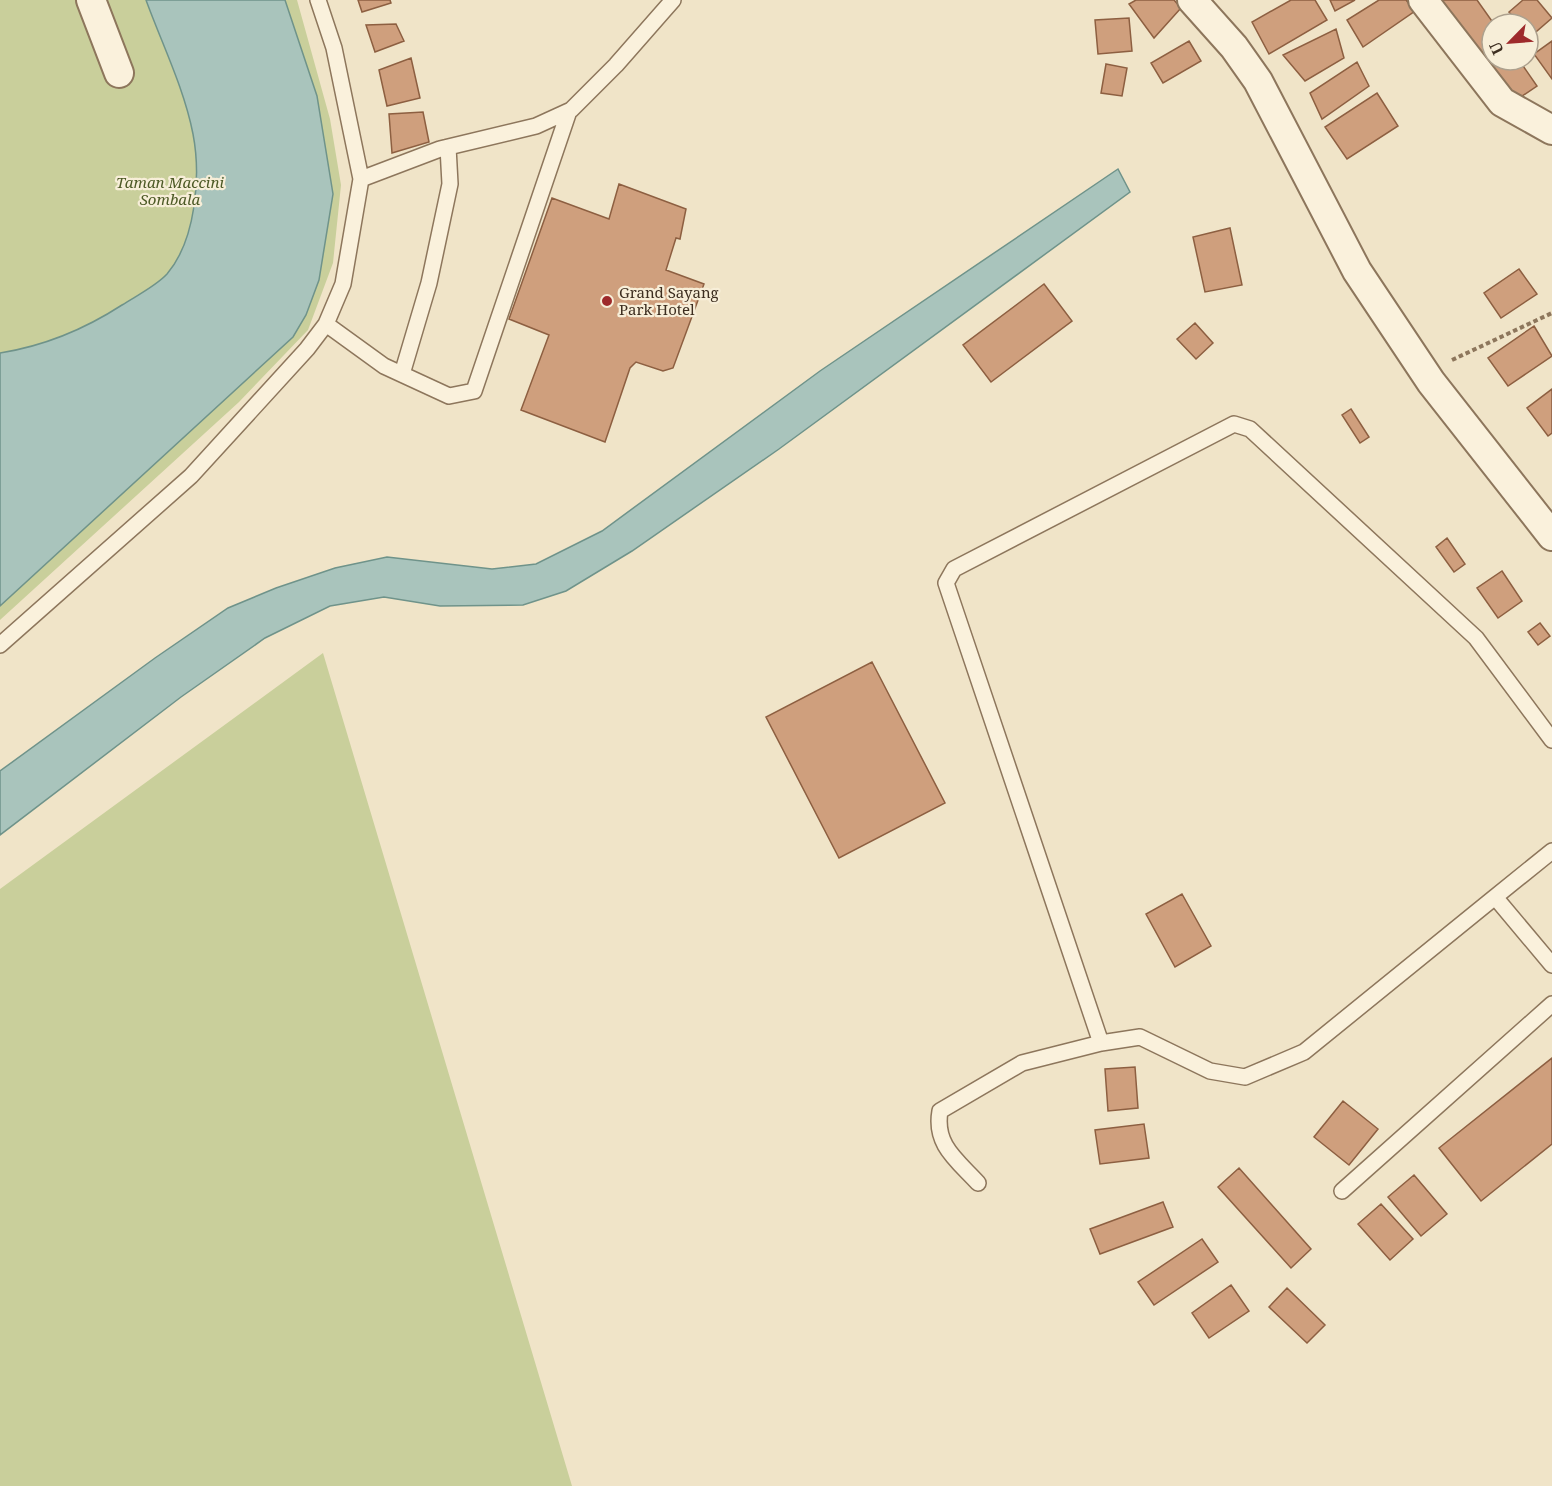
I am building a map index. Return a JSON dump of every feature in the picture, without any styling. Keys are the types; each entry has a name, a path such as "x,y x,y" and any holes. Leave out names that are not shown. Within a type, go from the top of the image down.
{"street":[{"path":"91,0 119,73"},
{"path":"1192,0 1234,47 1258,81 1357,271 1431,382 1552,536"},
{"path":"1423,0 1502,102 1552,130"}],"lane":[{"path":"0,645 191,476 307,350 326,324 343,284 362,179 334,48 318,0"},
{"path":"362,179 448,147 536,126 568,111 616,65 673,0"},
{"path":"326,324 384,366 449,396 474,391 568,111"},
{"path":"402,374 429,283 450,184 448,147"},
{"path":"1101,1043 946,583 954,569 1234,424 1250,429 1476,638 1552,740"},
{"path":"978,1183 944,1145 937,1128 940,1111 1022,1064 1101,1043 1140,1037 1210,1071 1245,1077 1304,1052 1552,851"},
{"path":"1495,897 1552,965"},
{"path":"1342,1191 1552,1004"}],"path":[{"path":"1431,382 1457,356 1552,313"}],"green space":[{"name":"Taman Maccini Sombala","path":"0,0 297,0 330,119 341,185 333,263 308,330 239,402 0,620"},
{"path":"323,653 572,1486 0,1486 0,889"}],"water":[{"path":"146,0 285,0 317,96 333,194 319,280 306,315 293,337 0,606 0,353 32,346 79,329 152,287 167,274 177,260 190,226 196,188 193,134 178,83"},
{"path":"1118,169 1130,192 779,449 632,551 566,591 523,605 440,606 384,597 330,606 265,638 181,697 0,835 0,771 228,608 276,588 335,568 387,557 492,569 536,564 602,531 820,371"}],"building":[{"path":"358,0 390,0 391,3 362,12"},
{"path":"1136,0 1174,0 1181,8 1154,38 1129,4"},
{"path":"1291,0 1315,0 1327,20 1269,54 1252,22"},
{"path":"1330,0 1355,0 1335,11"},
{"path":"1379,0 1406,0 1415,11 1363,47 1347,20"},
{"path":"1436,0 1477,0 1486,12 1480,12 1480,63"},
{"path":"1523,0 1537,0 1552,18 1540,28 1540,12 1509,12"},
{"path":"1129,18 1132,51 1098,54 1095,20"},
{"path":"396,24 404,41 375,52 366,25"},
{"path":"1336,29 1344,58 1305,81 1283,55"},
{"path":"1189,41 1201,61 1163,83 1151,63"},
{"path":"1552,41 1552,79 1540,62 1540,50"},
{"path":"411,58 420,98 387,106 379,70"},
{"path":"1357,62 1369,86 1322,119 1310,93"},
{"path":"1106,64 1127,68 1122,96 1101,93"},
{"path":"1486,72 1527,72 1537,86 1509,105"},
{"path":"1377,93 1398,126 1347,159 1325,127"},
{"path":"423,112 429,142 392,153 389,114"},
{"name":"Grand Sayang Park Hotel","path":"619,184 686,209 680,239 676,238 666,270 704,284 673,368 663,371 636,362 630,368 605,442 521,410 549,335 509,319 552,198 609,219"},
{"path":"1230,228 1242,285 1205,292 1193,237"},
{"path":"1519,269 1537,294 1501,318 1484,293"},
{"path":"1044,284 1072,321 991,382 963,345"},
{"path":"1195,323 1213,343 1196,359 1177,339"},
{"path":"1534,326 1552,356 1508,386 1488,358"},
{"path":"1552,389 1552,433 1548,436 1527,408"},
{"path":"1351,409 1369,437 1360,443 1342,415"},
{"path":"1447,538 1465,564 1454,572 1436,547"},
{"path":"1502,571 1522,601 1498,618 1477,588"},
{"path":"1540,623 1550,636 1538,645 1528,632"},
{"path":"872,662 945,803 839,858 766,717"},
{"path":"1182,894 1211,946 1175,967 1146,914"},
{"path":"1552,1058 1552,1144 1481,1201 1439,1148"},
{"path":"1135,1067 1138,1108 1108,1111 1105,1069"},
{"path":"1343,1101 1378,1129 1349,1165 1314,1137"},
{"path":"1144,1124 1149,1158 1100,1164 1095,1130"},
{"path":"1239,1168 1311,1249 1291,1268 1218,1187"},
{"path":"1414,1175 1447,1214 1421,1236 1388,1197"},
{"path":"1163,1202 1173,1227 1100,1254 1090,1229"},
{"path":"1381,1204 1413,1239 1390,1260 1358,1224"},
{"path":"1202,1239 1218,1262 1154,1305 1138,1282"},
{"path":"1231,1285 1249,1311 1209,1338 1192,1313"},
{"path":"1287,1288 1325,1325 1307,1343 1269,1307"}],"place":[{"name":"Grand Sayang Park Hotel","path":"607,301"}]}
